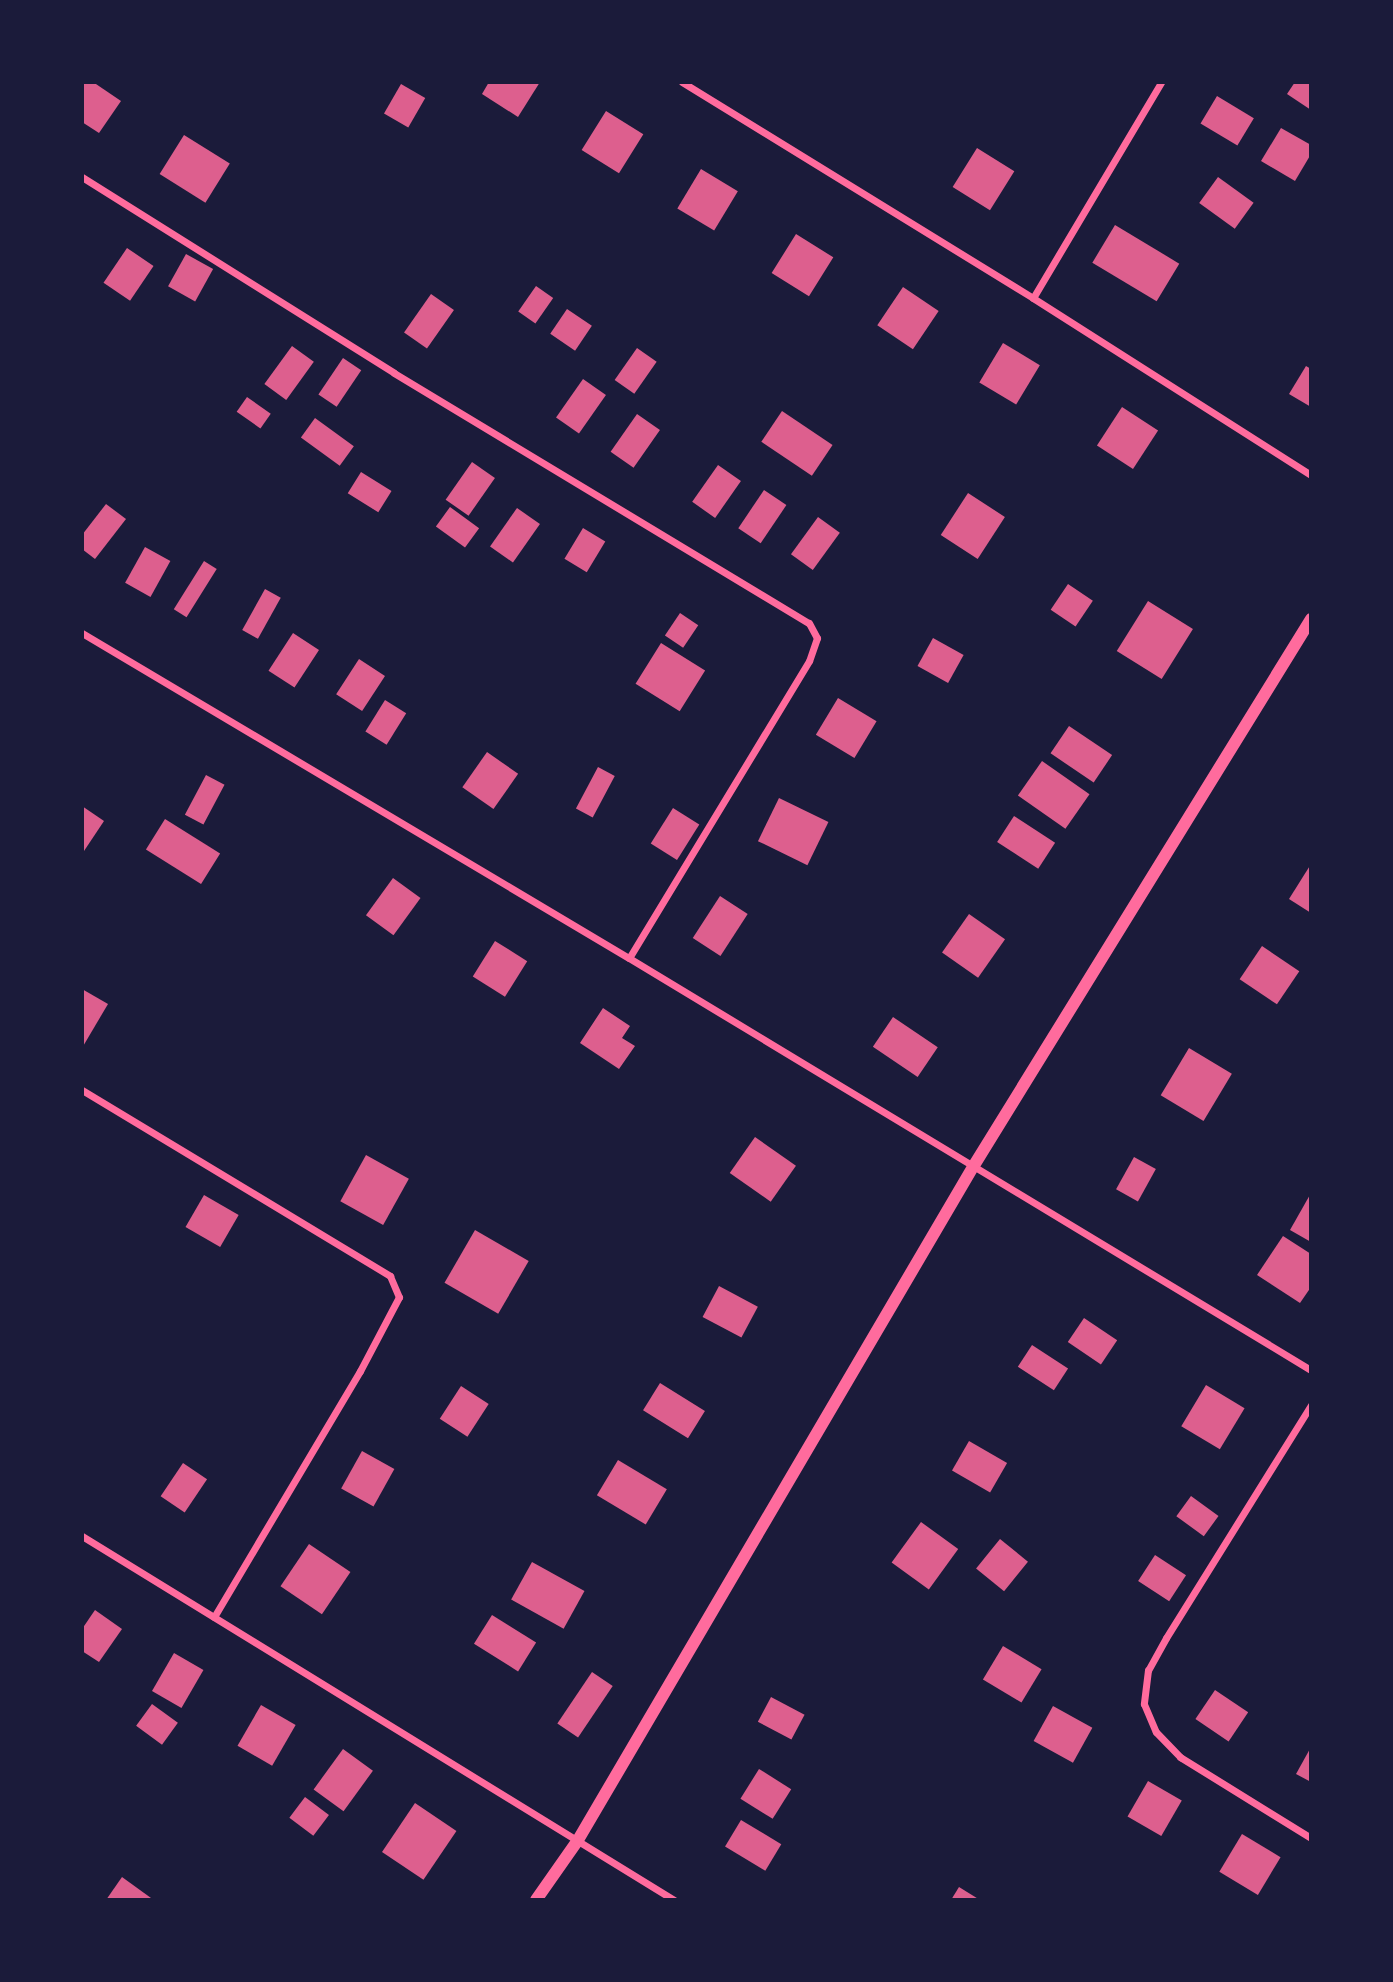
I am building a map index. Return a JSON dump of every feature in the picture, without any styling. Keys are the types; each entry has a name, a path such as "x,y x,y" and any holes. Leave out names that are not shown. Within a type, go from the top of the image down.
{"street":[{"path":"682,82 1033,298 1311,475"},
{"path":"1033,298 1161,82"},
{"path":"82,177 394,373 809,623 817,638 809,661 629,958"},
{"path":"536,1900 578,1840 973,1167 1311,620"},
{"path":"82,633 629,958 1311,1370"},
{"path":"82,1090 390,1276 399,1297 360,1371 214,1617"},
{"path":"1311,1405 1166,1638 1149,1670 1144,1704 1156,1732 1180,1758 1311,1838"},
{"path":"82,1536 674,1900"}],"building":[{"path":"82,82 93,82 121,101 99,133 82,122"},
{"path":"489,82 540,82 518,117 482,94"},
{"path":"1295,82 1311,82 1311,110 1287,94"},
{"path":"401,84 425,98 408,127 384,113"},
{"path":"1217,96 1254,118 1237,146 1201,123"},
{"path":"606,111 643,134 619,173 582,150"},
{"path":"1281,128 1311,145 1311,154 1295,181 1261,161"},
{"path":"184,135 230,164 205,203 160,174"},
{"path":"977,148 1014,171 990,210 953,187"},
{"path":"701,169 738,191 714,231 677,208"},
{"path":"1218,177 1254,203 1235,229 1199,203"},
{"path":"1115,225 1179,264 1157,301 1092,263"},
{"path":"796,234 833,257 809,296 772,273"},
{"path":"127,248 154,266 130,301 104,283"},
{"path":"186,254 213,269 195,301 168,286"},
{"path":"536,286 553,298 535,323 518,311"},
{"path":"903,287 939,311 913,349 877,325"},
{"path":"431,294 454,310 427,349 404,333"},
{"path":"567,309 592,326 575,351 550,334"},
{"path":"1003,343 1040,365 1016,405 979,382"},
{"path":"292,346 314,362 286,400 264,384"},
{"path":"637,348 657,362 634,394 615,380"},
{"path":"343,358 361,370 337,407 318,394"},
{"path":"1306,366 1311,369 1311,407 1289,394"},
{"path":"583,379 606,395 579,434 556,418"},
{"path":"247,397 271,414 260,428 237,412"},
{"path":"1122,407 1158,430 1133,469 1097,446"},
{"path":"782,411 833,445 812,476 761,442"},
{"path":"637,414 660,430 634,468 611,452"},
{"path":"315,418 354,446 340,466 301,437"},
{"path":"472,462 495,478 469,516 446,500"},
{"path":"718,465 741,481 715,518 692,502"},
{"path":"361,472 392,491 378,512 348,493"},
{"path":"764,490 786,505 761,543 738,528"},
{"path":"968,493 1005,517 978,559 941,535"},
{"path":"106,504 126,519 95,559 82,549 82,535"},
{"path":"450,507 479,528 465,548 436,526"},
{"path":"517,508 540,524 513,563 490,547"},
{"path":"818,517 840,533 813,570 791,554"},
{"path":"583,528 605,541 587,572 564,559"},
{"path":"145,547 170,561 150,597 125,583"},
{"path":"204,561 217,569 187,617 174,609"},
{"path":"1068,584 1093,601 1076,626 1051,610"},
{"path":"265,589 281,598 258,639 242,630"},
{"path":"1148,601 1193,629 1162,679 1117,651"},
{"path":"680,613 698,625 683,648 665,635"},
{"path":"293,633 319,650 294,688 268,671"},
{"path":"933,638 964,655 948,683 917,666"},
{"path":"661,643 705,671 680,711 636,684"},
{"path":"359,659 385,676 362,711 336,694"},
{"path":"838,698 877,721 854,758 816,735"},
{"path":"385,700 406,713 387,745 365,731"},
{"path":"1069,726 1112,755 1094,782 1051,753"},
{"path":"487,752 518,774 493,809 462,787"},
{"path":"1042,761 1090,794 1065,829 1018,795"},
{"path":"598,767 615,776 593,817 576,808"},
{"path":"206,775 225,785 203,825 185,815"},
{"path":"779,798 828,822 807,865 758,841"},
{"path":"82,806 104,821 82,854"},
{"path":"673,808 699,824 677,860 651,844"},
{"path":"1014,816 1055,843 1038,869 997,842"},
{"path":"165,819 220,853 201,884 146,850"},
{"path":"1311,864 1311,913 1289,899"},
{"path":"393,878 421,898 393,935 366,915"},
{"path":"720,896 748,914 720,956 693,938"},
{"path":"969,914 1005,939 978,978 942,953"},
{"path":"495,941 527,961 505,997 473,977"},
{"path":"1262,946 1299,971 1277,1004 1240,979"},
{"path":"82,989 108,1004 82,1048"},
{"path":"603,1008 630,1026 622,1038 635,1046 619,1069 580,1043"},
{"path":"893,1017 938,1047 918,1077 873,1047"},
{"path":"1189,1048 1232,1074 1204,1121 1161,1095"},
{"path":"755,1137 796,1166 771,1202 730,1173"},
{"path":"366,1155 409,1179 383,1225 340,1201"},
{"path":"1134,1157 1156,1169 1138,1201 1116,1189"},
{"path":"1311,1193 1311,1242 1290,1230"},
{"path":"204,1195 239,1215 220,1247 186,1227"},
{"path":"475,1230 529,1261 498,1314 444,1283"},
{"path":"1283,1236 1311,1254 1311,1287 1300,1303 1257,1275"},
{"path":"719,1286 758,1307 741,1338 703,1317"},
{"path":"1084,1318 1117,1340 1101,1364 1068,1342"},
{"path":"1032,1345 1068,1368 1054,1390 1018,1367"},
{"path":"660,1383 705,1411 688,1438 643,1410"},
{"path":"1206,1385 1245,1408 1220,1449 1181,1426"},
{"path":"461,1386 489,1404 467,1437 440,1419"},
{"path":"969,1441 1007,1463 990,1492 952,1470"},
{"path":"362,1451 394,1469 374,1507 341,1489"},
{"path":"618,1460 667,1489 646,1525 597,1495"},
{"path":"183,1463 207,1479 185,1512 161,1496"},
{"path":"1191,1496 1219,1516 1204,1536 1176,1516"},
{"path":"921,1522 958,1549 929,1589 892,1562"},
{"path":"1000,1539 1028,1562 1004,1591 976,1569"},
{"path":"309,1544 350,1572 322,1614 280,1586"},
{"path":"1155,1555 1186,1575 1169,1601 1138,1581"},
{"path":"532,1562 584,1591 564,1629 511,1600"},
{"path":"95,1610 122,1629 99,1662 82,1651 82,1629"},
{"path":"492,1615 536,1643 518,1671 474,1644"},
{"path":"1003,1646 1042,1669 1021,1703 983,1679"},
{"path":"174,1653 203,1670 181,1708 152,1691"},
{"path":"592,1672 613,1686 578,1737 557,1723"},
{"path":"1215,1690 1248,1712 1229,1741 1195,1719"},
{"path":"771,1697 805,1715 791,1740 758,1722"},
{"path":"152,1704 178,1723 162,1745 136,1726"},
{"path":"261,1705 296,1725 272,1766 238,1746"},
{"path":"1053,1706 1092,1728 1073,1763 1034,1741"},
{"path":"1311,1747 1311,1782 1296,1774"},
{"path":"343,1749 373,1771 344,1811 314,1789"},
{"path":"759,1769 791,1789 773,1819 740,1799"},
{"path":"1148,1781 1182,1800 1161,1836 1128,1817"},
{"path":"305,1797 329,1815 313,1836 289,1818"},
{"path":"415,1803 456,1831 423,1880 382,1852"},
{"path":"741,1820 781,1844 765,1871 725,1847"},
{"path":"1242,1834 1281,1857 1258,1895 1219,1872"},
{"path":"122,1877 151,1898 106,1900"},
{"path":"959,1887 980,1900 951,1900"}]}
